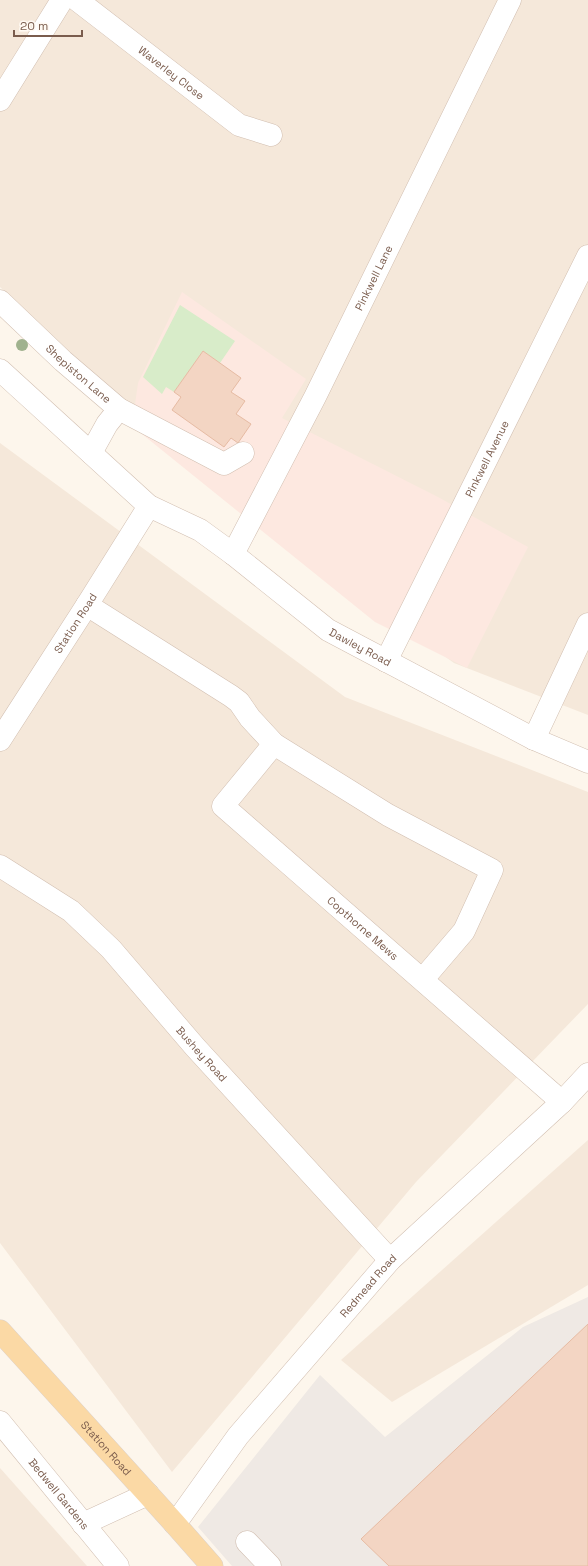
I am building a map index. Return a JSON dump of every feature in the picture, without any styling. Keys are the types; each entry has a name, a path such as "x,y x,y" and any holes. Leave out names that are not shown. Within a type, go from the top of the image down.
{"main road":[{"name":"Station Road","path":"0,1331 212,1566"}],"street":[{"path":"0,100 62,0"},
{"name":"Waverley Close","path":"77,0 240,125 271,136"},
{"name":"Pinkwell Lane","path":"233,554 315,397 510,0"},
{"name":"Pinkwell Avenue","path":"386,661 588,256"},
{"name":"Shepiston Lane","path":"0,301 63,361 119,409 107,424 91,453"},
{"path":"0,370 149,506"},
{"path":"119,409 224,464 244,453"},
{"name":"Dawley Road","path":"149,506 200,530 233,554 328,630 534,739 588,762"},
{"name":"Station Road","path":"0,740 88,605 149,506"},
{"path":"88,605 231,696 239,702 250,718 274,744 388,815 492,870 464,931 423,979"},
{"path":"534,739 588,624"},
{"name":"Copthorne Mews","path":"274,744 223,806 423,979 562,1102"},
{"name":"Bushey Road","path":"0,866 71,911 111,950 195,1047 390,1260"},
{"name":"Redmead Road","path":"175,1524 238,1436 390,1260 562,1102 588,1074"},
{"name":"Bedwell Gardens","path":"0,1422 118,1566"},
{"path":"83,1524 148,1494"},
{"path":"247,1542 270,1566"}],"shaded area":[{"path":"0,0 588,0 588,715 454,663 203,480 0,287"},
{"path":"182,292 306,379 282,418 438,497 528,547 467,668 375,622 132,426 138,383"},
{"path":"0,443 345,697 588,792 588,1004 416,1182 172,1472 0,1243"},
{"path":"588,1140 588,1285 392,1402 341,1360"},
{"path":"588,1297 588,1566 232,1566 198,1527 320,1375 385,1437 523,1327"},
{"path":"0,1468 87,1566 0,1566"}],"green space":[{"path":"180,305 235,341 220,363 203,351 174,392 166,387 162,394 143,377"}],"building":[{"path":"203,351 241,378 231,392 245,401 236,414 251,424 238,443 231,438 224,447 172,410 181,397 174,392"},
{"path":"588,1324 588,1566 389,1566 361,1539"}]}
